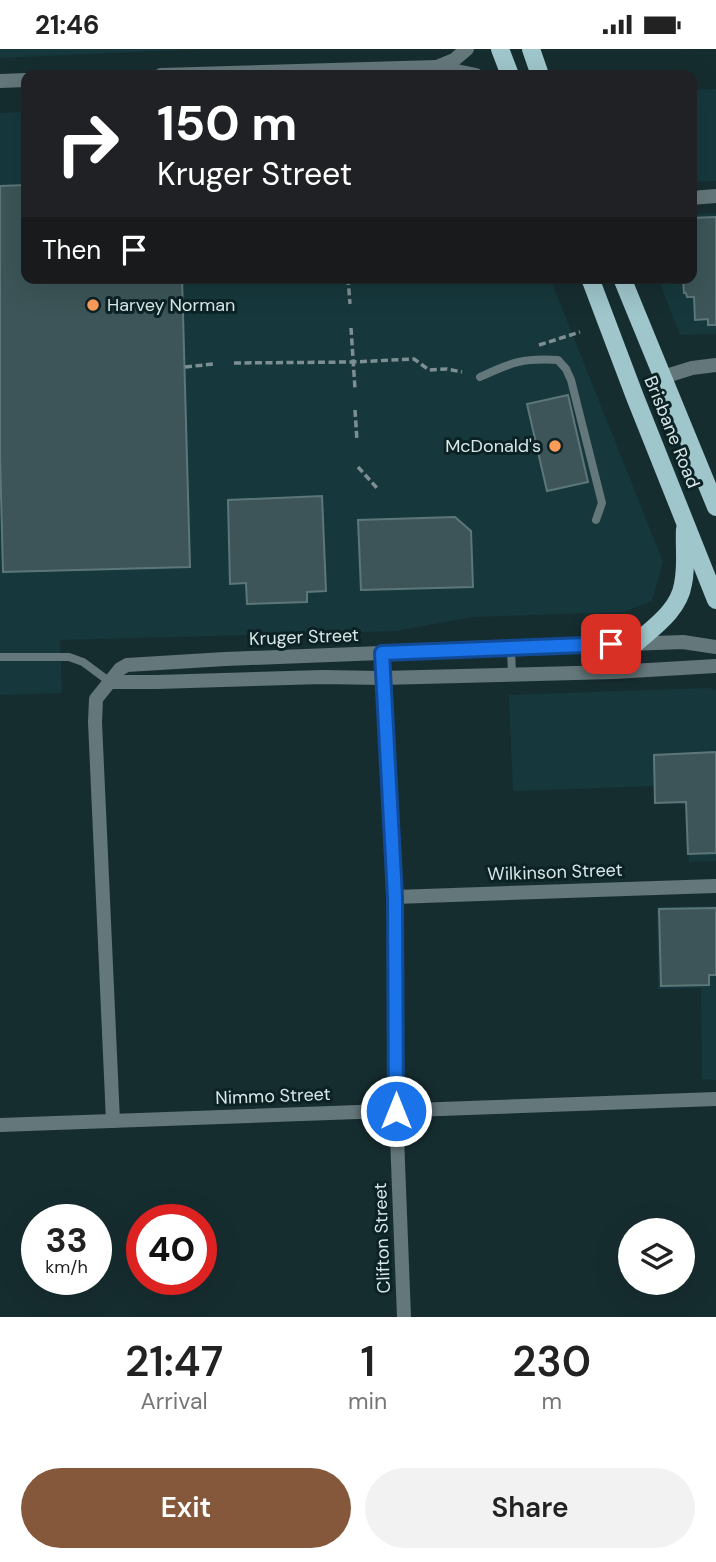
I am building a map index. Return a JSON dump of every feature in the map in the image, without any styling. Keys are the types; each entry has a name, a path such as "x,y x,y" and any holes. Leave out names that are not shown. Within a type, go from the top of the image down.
{"main road":[{"path":"500,49 508,70"},
{"path":"531,49 538,70"},
{"name":"Brisbane Road","path":"592,284 716,600"},
{"name":"Brisbane Road","path":"624,284 716,507"},
{"path":"635,643 660,622 680,595 684,573 686,523"}],"street":[{"path":"437,67 454,60 467,49"},
{"path":"334,70 437,67 452,70"},
{"path":"0,81 21,80"},
{"path":"697,198 716,196"},
{"path":"663,377 692,368 716,365"},
{"name":"Kruger Street","path":"113,1121 94,722 96,699 120,669 137,664 225,659 635,643 682,642 716,647"},
{"name":"Clifton Street","path":"382,653 395,897 396,1111 404,1317"},
{"path":"110,682 512,675 716,666"},
{"name":"Wilkinson Street","path":"395,897 715,886"},
{"name":"Nimmo Street","path":"0,1125 716,1099"}],"lane":[{"path":"480,377 509,363 520,361 558,360 566,369 601,503 596,520"},
{"path":"511,648 512,675"},
{"path":"0,657 69,657 83,662 110,682"}],"path":[{"path":"348,284 349,304"},
{"path":"351,328 355,389"},
{"path":"234,363 414,359 429,370 462,372"},
{"path":"185,366 214,364"},
{"path":"355,410 357,441"},
{"path":"358,467 377,488"}],"shaded area":[{"path":"0,49 201,49 0,58"},
{"path":"716,89 716,181 697,182 697,90"},
{"path":"21,112 21,284 552,284 663,562 652,601 624,612 472,617 396,631 60,640 62,693 0,695 0,113"},
{"path":"716,213 716,334 680,335 660,284 697,284 697,214"},
{"path":"709,688 716,690 716,861 689,862 686,803 655,803 654,786 513,791 509,695"},
{"path":"716,906 716,1080 702,1079 701,988 658,989 657,907"}],"building":[{"path":"21,185 21,284 182,284 190,567 3,572 0,186"},
{"path":"716,217 716,325 708,325 708,319 695,320 694,297 687,297 684,293 683,284 697,284 697,218"},
{"path":"568,395 588,482 547,491 527,404"},
{"path":"322,496 326,591 307,592 307,602 247,604 246,583 230,584 228,500"},
{"path":"455,517 471,531 473,587 361,590 358,520"},
{"path":"716,752 716,853 688,854 686,802 655,803 654,755"},
{"path":"716,908 716,975 709,975 709,985 661,986 659,909"}],"place":[{"name":"Harvey Norman","path":"93,305"},
{"name":"McDonald's","path":"555,446"}],"route":[{"path":"396,1111 395,897 382,653 611,644"}]}
